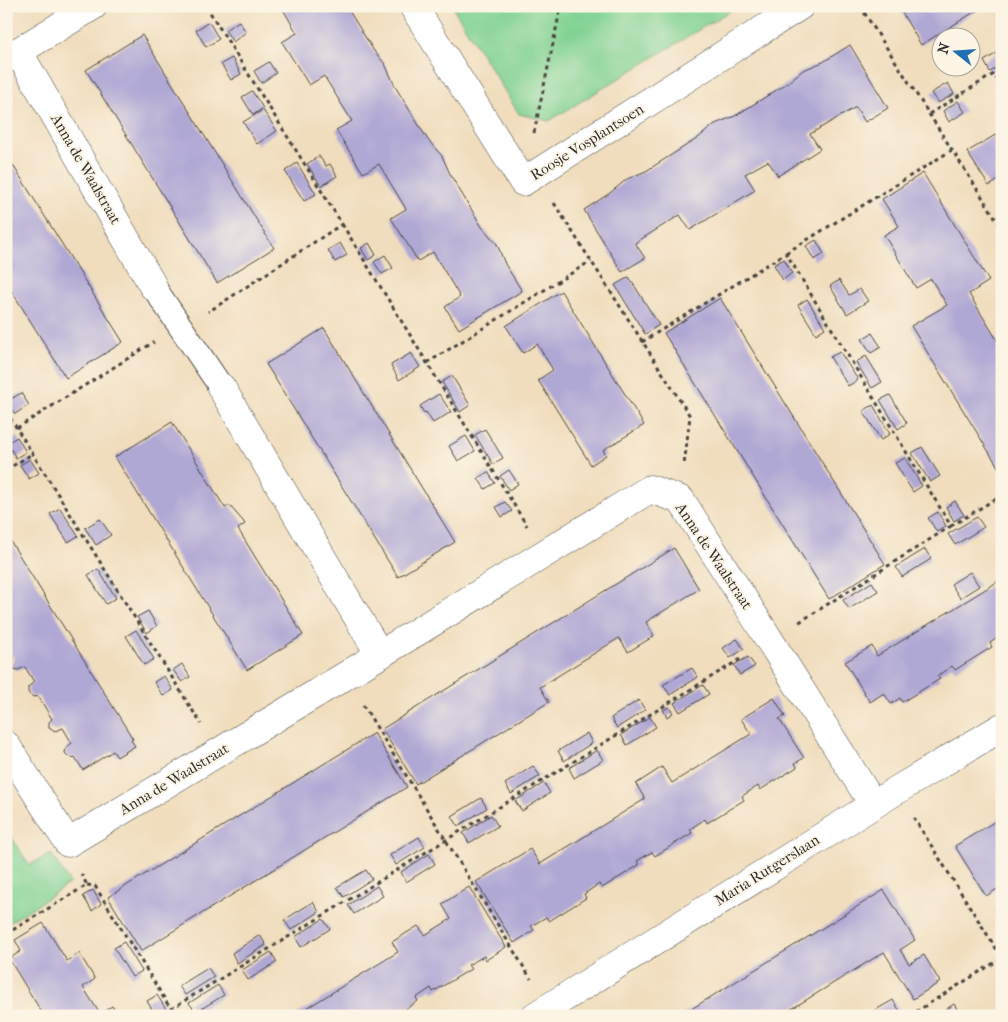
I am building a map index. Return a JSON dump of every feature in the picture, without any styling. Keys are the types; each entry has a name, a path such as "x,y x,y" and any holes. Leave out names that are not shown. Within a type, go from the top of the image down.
{"street":[{"name":"Anna de Waalstraat","path":"93,6 12,55 153,286"},
{"name":"Roosje Vosplantsoen","path":"413,6 529,178 800,6"},
{"path":"153,286 220,387 380,655"},
{"name":"Anna de Waalstraat","path":"68,843 380,655 650,489 681,500 874,804"},
{"name":"Maria Rutgerslaan","path":"541,1012 896,790 1002,727"},
{"path":"6,745 68,843"}],"path":[{"path":"206,6 544,554"},
{"path":"561,6 529,178 591,261 690,416 681,500"},
{"path":"860,6 1002,228"},
{"path":"929,114 1002,70"},
{"path":"642,342 952,150"},
{"path":"17,428 181,328 342,224"},
{"path":"786,252 951,526"},
{"path":"427,363 591,261"},
{"path":"6,411 218,752"},
{"path":"6,470 32,454"},
{"path":"170,1009 770,641 1002,495"},
{"path":"345,676 447,839 541,1012"},
{"path":"896,790 1002,958 909,1016"},
{"path":"68,843 87,885"},
{"path":"6,934 87,885 95,886 175,1016"},
{"path":"6,1005 13,1016"}],"green space":[{"path":"452,6 738,6 549,121 519,114"},
{"path":"6,828 29,865 51,854 70,883 6,925"}],"building":[{"path":"281,6 346,6 374,51 385,64 396,88 428,140 442,156 451,176 482,227 497,244 505,264 522,291 459,329 445,307 460,297 433,252 418,261 391,218 406,209 379,164 363,173 336,130 352,121 324,76 309,85 282,42 297,33"},
{"path":"898,6 984,6 948,28 930,28 930,39 921,45"},
{"path":"239,21 246,32 233,42 225,30"},
{"path":"209,22 219,39 206,47 196,30"},
{"path":"142,35 274,248 217,283 86,70"},
{"path":"850,45 888,108 865,122 856,107 810,134 820,149 778,176 768,161 745,174 755,190 690,230 680,215 635,243 645,258 622,272 584,210 627,179 646,171 698,138 715,124 735,116 786,84 803,70 823,62"},
{"path":"1002,50 1002,65 990,72 984,61"},
{"path":"232,58 241,74 231,80 221,64"},
{"path":"269,62 276,73 261,83 254,71"},
{"path":"1002,74 1002,89 995,78"},
{"path":"948,83 954,94 938,103 931,93"},
{"path":"252,91 263,108 253,115 242,97"},
{"path":"958,101 965,112 949,122 943,111"},
{"path":"263,110 277,131 257,144 243,122"},
{"path":"1002,131 1002,178 989,186 967,152"},
{"path":"6,154 123,342 66,378 6,282"},
{"path":"319,156 326,166 330,164 337,176 321,186 307,164"},
{"path":"297,163 316,194 304,201 285,171"},
{"path":"923,173 989,281 969,294 1002,348 1002,473 911,326 947,305 931,279 916,288 884,235 899,226 882,199"},
{"path":"816,240 824,254 814,260 806,246"},
{"path":"340,243 347,255 335,262 328,250"},
{"path":"369,243 376,255 368,260 361,248"},
{"path":"385,255 393,268 382,274 374,262"},
{"path":"784,259 792,273 783,280 774,265"},
{"path":"629,277 659,325 645,334 615,285"},
{"path":"839,280 849,295 860,289 868,301 847,314 830,286"},
{"path":"561,291 644,425 603,450 606,455 591,465 538,380 553,370 537,344 523,353 506,326"},
{"path":"720,298 885,564 829,599 664,333"},
{"path":"807,299 825,328 816,334 798,305"},
{"path":"324,328 455,542 398,577 266,364"},
{"path":"872,333 881,347 871,353 862,339"},
{"path":"840,352 858,380 848,386 830,357"},
{"path":"411,353 420,367 399,380 391,365"},
{"path":"866,356 882,382 872,388 856,362"},
{"path":"452,376 470,405 460,412 442,382"},
{"path":"21,393 29,405 15,414 6,402"},
{"path":"439,394 451,412 433,423 420,406"},
{"path":"890,395 907,423 898,429 880,400"},
{"path":"873,405 890,434 881,440 863,411"},
{"path":"172,422 225,508 229,505 245,524 238,529 303,635 247,670 115,457"},
{"path":"485,429 503,458 493,464 475,435"},
{"path":"466,436 475,451 458,461 449,446"},
{"path":"17,437 26,452 16,458 7,443"},
{"path":"922,447 940,476 930,482 912,453"},
{"path":"905,458 922,486 913,492 895,463"},
{"path":"30,459 39,473 29,479 20,465"},
{"path":"509,470 518,484 509,490 500,476"},
{"path":"488,472 495,483 485,489 478,478"},
{"path":"955,501 964,515 954,521 946,507"},
{"path":"505,502 512,511 502,517 496,507"},
{"path":"60,508 78,536 68,542 50,514"},
{"path":"938,512 946,526 937,532 928,518"},
{"path":"977,517 984,527 955,545 948,534"},
{"path":"100,519 111,535 96,545 85,528"},
{"path":"6,534 133,739 131,740 135,746 117,757 113,751 83,770 75,757 72,758 65,753 66,748 72,743 63,728 55,731 49,727 49,722 52,719 38,696 34,697 28,692 28,687 34,682 25,667 18,670 14,669 11,665 14,658 6,645"},
{"path":"674,548 699,589 646,622 654,636 628,652 619,638 540,687 549,702 416,784 382,729"},
{"path":"925,549 931,559 902,577 896,567"},
{"path":"98,569 116,598 106,604 88,575"},
{"path":"970,572 979,586 960,598 951,584"},
{"path":"1002,579 1002,635 990,643 992,647 955,670 952,666 937,676 940,679 902,702 900,698 891,704 884,693 870,702 845,662 872,646 877,656"},
{"path":"872,582 878,591 849,609 843,600"},
{"path":"148,611 157,626 147,633 137,617"},
{"path":"136,630 154,659 144,665 126,636"},
{"path":"737,639 744,649 730,658 723,648"},
{"path":"748,657 755,666 740,675 734,665"},
{"path":"182,664 190,677 182,682 173,670"},
{"path":"692,668 698,677 670,695 663,685"},
{"path":"164,676 173,690 163,696 154,682"},
{"path":"703,685 709,694 680,712 674,703"},
{"path":"774,698 785,716 779,719 804,758 795,763 797,767 760,790 758,786 742,796 744,800 707,823 705,819 690,829 692,833 655,856 652,852 637,861 639,865 602,888 599,884 584,894 586,898 549,921 546,917 531,926 534,930 514,943 476,882 530,849 540,864 645,799 636,784 662,767 672,783 751,734 741,719"},
{"path":"639,700 645,710 617,728 611,718"},
{"path":"669,707 673,713 667,717 663,710"},
{"path":"650,717 656,727 627,745 621,735"},
{"path":"374,733 407,787 141,951 108,897"},
{"path":"587,733 592,743 564,761 558,751"},
{"path":"597,750 603,760 574,778 569,768"},
{"path":"533,766 540,776 511,794 505,784"},
{"path":"544,783 550,793 522,811 515,801"},
{"path":"481,798 487,808 458,826 452,816"},
{"path":"491,815 498,826 469,843 463,833"},
{"path":"1002,817 1002,886 986,896 955,846"},
{"path":"419,837 425,847 396,865 390,855"},
{"path":"429,854 435,864 406,882 401,872"},
{"path":"366,870 372,879 344,897 337,887"},
{"path":"377,886 383,896 354,914 348,905"},
{"path":"469,887 506,947 486,960 484,956 468,965 471,969 433,992 431,988 416,998 418,1001 395,1016 294,1016 398,952 392,942 418,926 425,935 451,919 442,904"},
{"path":"93,890 101,904 92,911 83,896"},
{"path":"884,890 915,940 900,950 909,964 924,955 940,982 913,999 884,952 780,1016 680,1016"},
{"path":"313,902 319,912 291,930 284,920"},
{"path":"1002,905 1002,921 995,910"},
{"path":"323,919 330,929 301,947 295,937"},
{"path":"43,923 67,961 79,953 95,979 83,987 100,1014 112,1006 118,1016 44,1016 9,959 21,951 15,940"},
{"path":"260,935 266,945 237,963 232,953"},
{"path":"124,942 142,971 132,977 114,948"},
{"path":"271,952 277,962 248,980 242,970"},
{"path":"208,968 214,977 185,995 179,986"},
{"path":"218,985 224,995 196,1012 189,1003"},
{"path":"157,995 170,1016 156,1016 147,1001"},
{"path":"893,1000 903,1016 874,1016 872,1012"},
{"path":"954,1004 961,1016 936,1016"}]}
